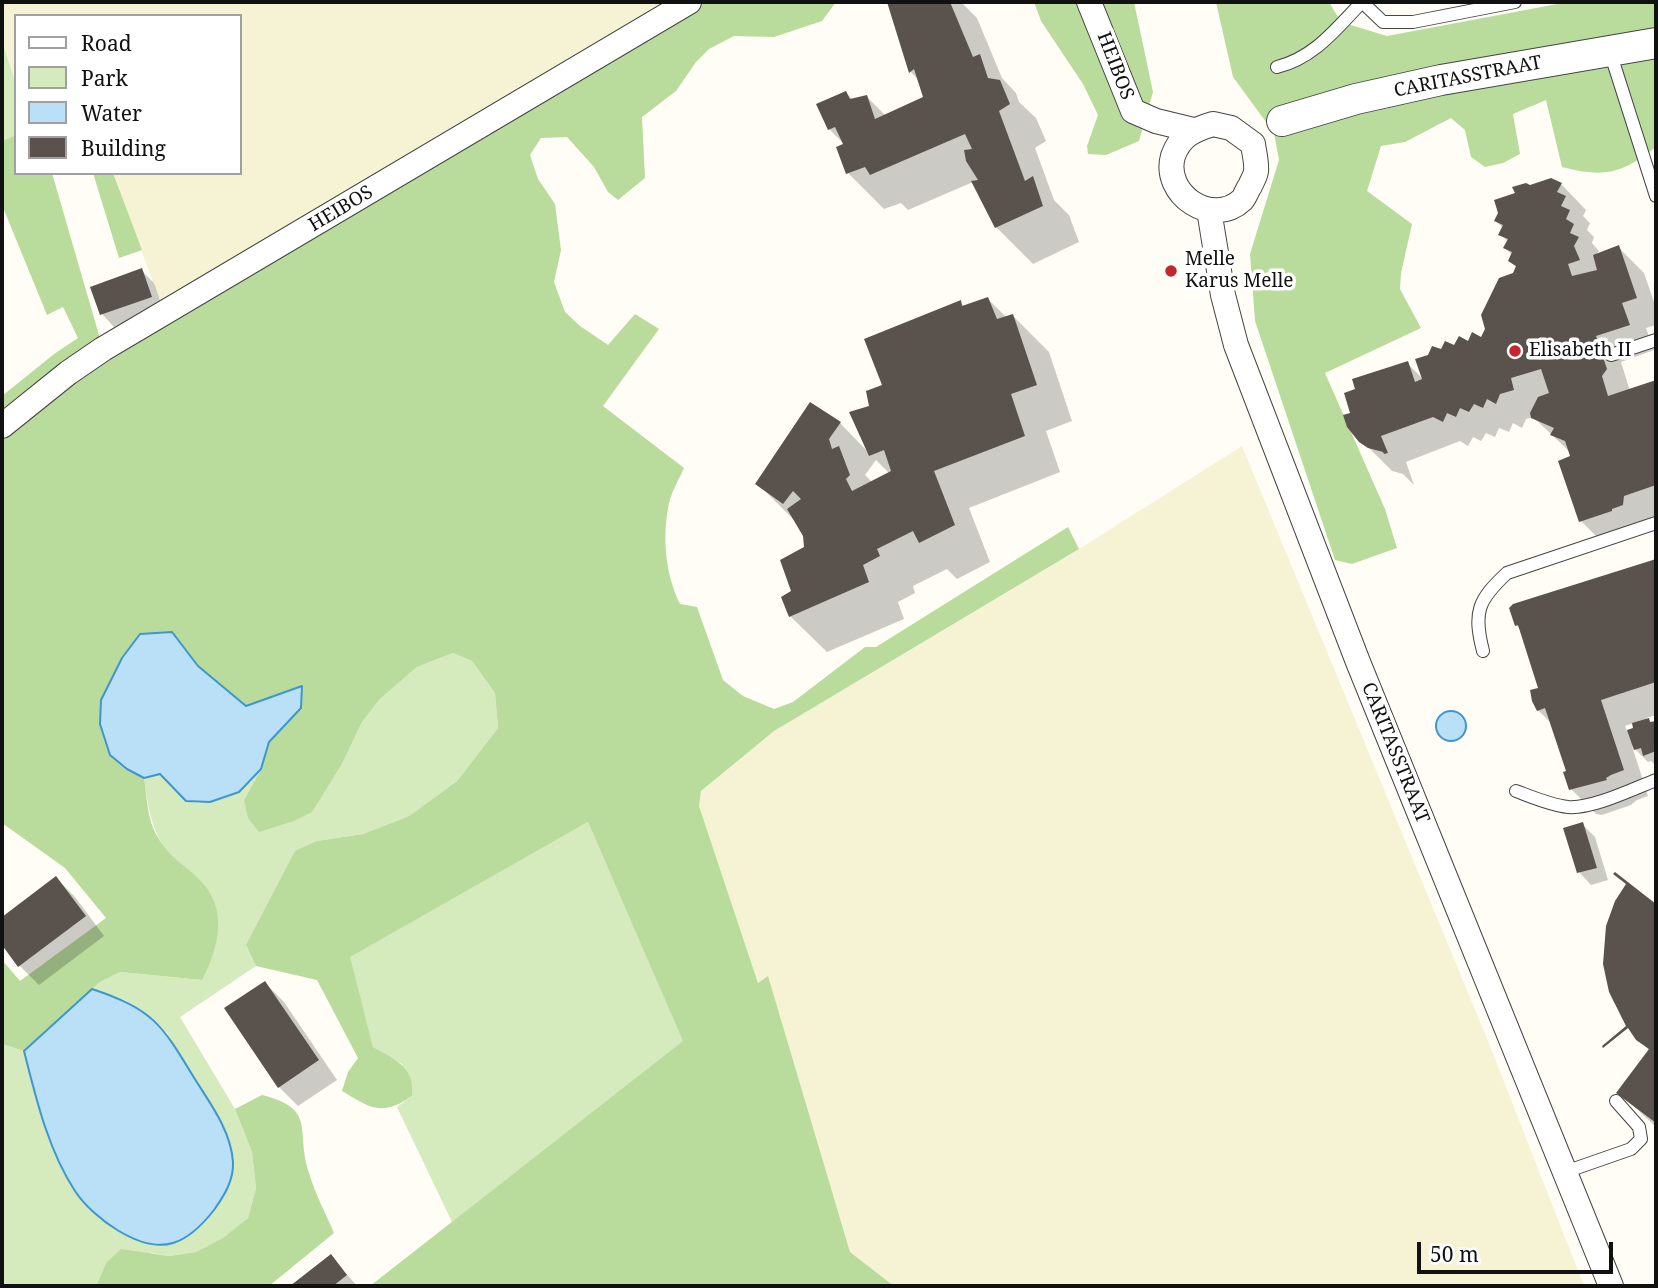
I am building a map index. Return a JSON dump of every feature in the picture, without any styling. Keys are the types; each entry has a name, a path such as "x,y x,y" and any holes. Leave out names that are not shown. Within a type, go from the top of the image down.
{"street":[{"name":"HEIBOS","path":"2,426 68,373 103,349 689,2"},
{"name":"HEIBOS","path":"1089,2 1133,111 1156,121 1193,130"},
{"name":"CARITASSTRAAT","path":"1282,121 1356,99 1441,80 1656,43"},
{"path":"1253,144 1282,121"},
{"path":"1213,124 1231,128 1253,144 1256,171 1243,199 1226,209 1209,211 1190,203 1175,188 1171,165 1177,145 1193,130 1213,124"},
{"name":"CARITASSTRAAT","path":"1209,211 1223,295 1236,345 1359,662 1611,1286"}],"lane":[{"path":"1277,67 1297,62 1329,38 1362,2 1383,22 1413,22 1515,2"},
{"path":"1610,52 1656,196"},
{"path":"1611,355 1656,340"},
{"path":"1483,651 1477,626 1479,612 1488,591 1507,573 1656,523"},
{"path":"1516,791 1543,802 1570,808 1593,803 1656,780"},
{"path":"1565,1172 1631,1149 1641,1139 1639,1127 1616,1101"}],"shaded area":[{"path":"2,2 663,2 160,301 114,175 242,175 242,14 14,14 14,78 2,41"},
{"path":"1242,446 1490,1046 1584,1286 894,1286 850,1252 768,977 758,983 698,806 701,791 773,731 1079,549"}],"green space":[{"path":"663,2 836,2 822,21 774,37 734,36 709,49 696,62 676,91 642,117 645,178 618,200 608,192 594,167 567,137 541,138 530,155 538,179 555,204 561,250 554,282 565,312 608,345 635,314 659,329 603,406 684,468 672,494 667,516 665,542 671,580 680,604 697,607 723,680 743,696 774,709 793,702 865,647 876,647 1068,527 1079,549 774,731 701,791 699,806 758,983 768,976 850,1252 894,1286 370,1286 683,1041 588,822 350,957 373,1047 402,1065 410,1078 412,1096 402,1103 376,1108 342,1091 348,1072 358,1058 317,980 256,966 246,945 295,851 317,841 363,834 409,816 457,781 498,728 495,693 472,661 453,653 417,667 380,699 362,722 342,764 312,812 259,832 248,818 244,800 261,769 269,742 301,708 302,687 246,706 198,666 172,632 127,769 144,778 151,822 162,844 199,879 215,903 218,928 213,955 202,980 120,972 100,982 24,1051 2,1044 2,960 20,981 106,918 65,868 2,823 2,396 78,338 63,307 47,315 2,205 2,141 14,136 14,175 53,175 103,349 164,313 160,301"},
{"path":"1034,2 1134,2 1153,92 1139,141 1106,155 1088,154 1087,146 1098,115 1083,84 1041,21"},
{"path":"1216,2 1329,2 1341,22 1387,36 1568,2 1656,2 1656,147 1633,163 1601,173 1562,167 1546,100 1513,114 1520,154 1503,163 1485,167 1471,157 1465,130 1451,118 1405,142 1381,146 1367,191 1412,224 1400,289 1421,328 1325,373 1385,509 1397,548 1352,564 1335,560 1255,321 1250,254 1279,160 1274,133 1233,77"},
{"path":"2,41 14,78 14,136 2,141"},
{"path":"94,175 114,175 142,250 119,258"},
{"path":"453,653 472,661 495,693 498,728 457,781 409,816 363,834 317,841 246,945 256,966 180,1017 235,1109 252,1152 256,1188 248,1218 224,1238 196,1252 169,1256 152,1253 106,1263 96,1286 2,1286 2,1044 24,1051 40,1111 58,1156 101,1220 132,1239 223,1198 232,1178 234,1164 167,1033 142,1010 125,1000 92,989 120,972 202,980 200,880 177,863 161,842 149,811 144,778 160,774 186,801 198,803 239,792 261,769 244,800 294,821 312,811 342,764 362,722 380,699 417,667"},
{"path":"588,822 684,1041 452,1222 397,1107 412,1096 402,1064 373,1047 349,957"},
{"path":"262,1095 291,1107 298,1115 309,1173 334,1233 269,1286 96,1286 106,1263 121,1249 169,1256 196,1252 223,1238 248,1218 256,1188 252,1152 235,1109"}],"water":[{"path":"172,632 198,666 246,706 302,686 301,708 269,742 261,769 239,792 210,802 186,801 160,774 144,778 127,769 110,755 100,724 101,700 122,658 140,634"},
{"path":"1451,711 1462,715 1466,726 1462,737 1451,741 1440,737 1436,726 1440,715"},
{"path":"92,989 142,1011 163,1030 212,1106 228,1139 233,1169 225,1193 201,1225 185,1238 173,1243 160,1245 132,1238 93,1212 75,1191 66,1175 44,1123 24,1051"}],"building":[{"path":"887,2 950,2 973,57 980,54 988,78 1000,80 1010,104 999,111 1025,181 1033,176 1043,206 995,228 971,181 978,180 966,161 964,150 972,149 965,134 870,175 865,167 846,174 836,147 843,144 835,127 828,130 816,104 846,91 850,99 867,95 875,119 923,97 914,69 909,73"},
{"name":"Elisabeth II","path":"1551,178 1562,183 1557,192 1566,196 1561,206 1570,210 1566,219 1574,224 1570,233 1579,237 1574,246 1580,260 1568,264 1572,276 1597,270 1593,255 1619,245 1637,298 1622,303 1630,325 1596,336 1607,369 1602,376 1608,396 1656,380 1656,485 1624,496 1623,505 1612,511 1579,522 1558,461 1570,456 1565,441 1550,435 1554,428 1531,418 1530,413 1538,397 1549,393 1541,369 1511,378 1514,390 1500,394 1496,404 1487,399 1483,408 1474,404 1469,412 1460,408 1456,417 1447,413 1443,422 1433,417 1381,436 1388,453 1384,454 1359,442 1347,427 1343,415 1350,413 1344,393 1355,389 1352,379 1408,361 1415,382 1422,379 1415,359 1428,355 1432,346 1441,349 1445,341 1454,345 1459,336 1468,341 1472,332 1481,337 1485,329 1481,315 1499,278 1513,273 1516,266 1508,261 1512,252 1503,248 1508,239 1498,235 1503,225 1494,221 1498,213 1494,200 1515,193 1512,187"},
{"path":"142,268 152,297 100,315 90,287"},
{"path":"988,297 997,319 1013,314 1037,385 1011,394 1025,436 934,471 955,525 919,543 913,531 877,549 880,556 863,565 869,582 789,617 781,597 791,591 780,560 804,547 803,536 787,509 801,499 793,491 783,504 755,484 810,402 841,422 829,439 832,449 839,446 850,475 846,479 852,491 891,471 884,450 869,456 849,412 869,406 866,391 882,385 864,339 961,300 962,306"},
{"path":"1656,559 1656,682 1601,700 1624,770 1611,775 1607,780 1569,790 1563,772 1566,771 1545,708 1537,711 1532,701 1530,690 1538,688 1518,625 1515,626 1509,608 1513,604"},
{"path":"1649,718 1650,722 1656,721 1656,751 1643,756 1641,748 1634,750 1627,730 1633,728 1632,723"},
{"path":"1583,822 1597,868 1577,873 1563,828"},
{"path":"1615,872 1656,904 1656,1123 1616,1093 1649,1049 1636,1040 1628,1028 1603,1048 1602,1046 1626,1026 1609,992 1603,964 1606,926 1615,901 1626,884 1613,874"},
{"path":"56,876 86,916 18,967 2,945 2,917"},
{"path":"265,981 319,1060 278,1088 224,1008"},
{"path":"331,1254 347,1275 333,1286 290,1286"}],"place":[{"name":"Melle Karus Melle","path":"1171,271"},
{"name":"Elisabeth II","path":"1515,351"}]}
